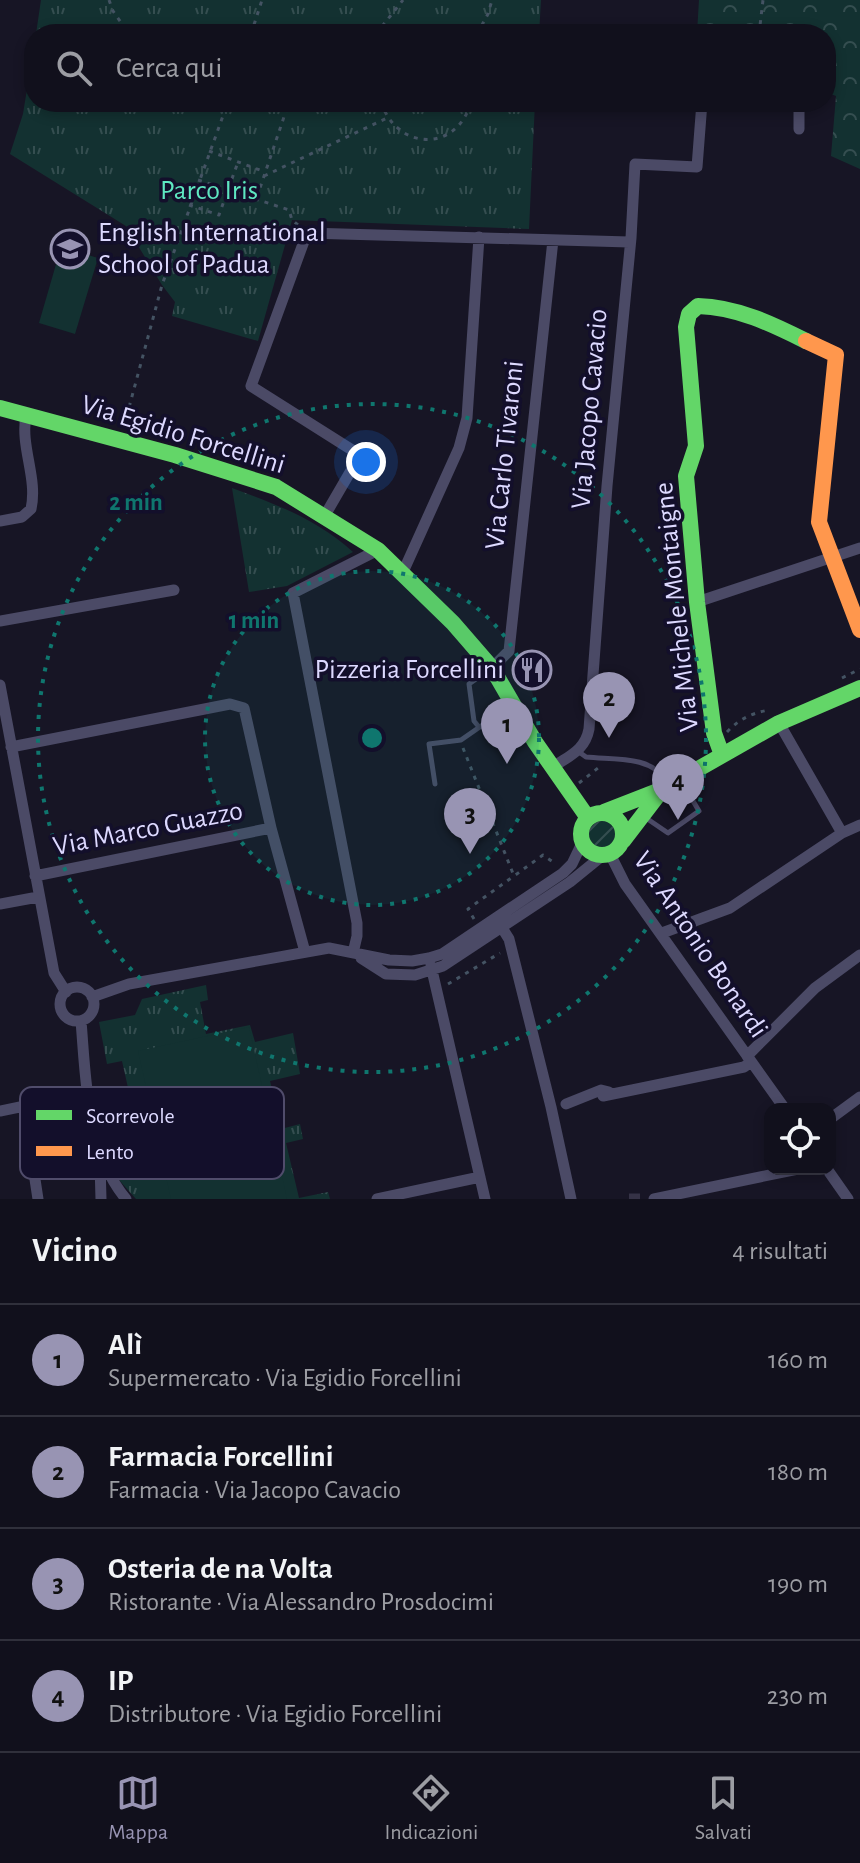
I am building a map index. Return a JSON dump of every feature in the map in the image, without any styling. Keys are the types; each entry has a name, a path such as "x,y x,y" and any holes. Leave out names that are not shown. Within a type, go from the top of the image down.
{"street":[{"name":"Via Jacopo Cavacio","path":"578,751 587,741 589,729 635,164 697,167 701,112"},
{"path":"799,112 799,129"},
{"path":"324,517 360,455 251,386 307,233 629,242"},
{"path":"403,572 459,448 467,418 479,237"},
{"name":"Via Carlo Tivaroni","path":"492,668 509,651 553,240"},
{"name":"Via Michele Montaigne","path":"722,755 714,733 697,602 686,476 696,446 686,327 692,310 705,305 740,312 836,355 819,503 819,522 833,558"},
{"name":"Via Egidio Forcellini","path":"0,408 175,455 276,487 378,550 403,572 492,668 552,768 596,815"},
{"path":"0,521 22,517 31,509 32,486 23,435 26,415"},
{"path":"697,602 860,548"},
{"path":"353,953 357,923 293,593 378,550"},
{"path":"833,558 860,630"},
{"path":"0,621 174,590"},
{"path":"0,685 4,735 11,747 54,973 66,992"},
{"path":"499,923 572,864 582,843 581,830 596,815 671,784 722,755 776,716 860,688"},
{"path":"11,747 237,704 244,708 271,828 305,952"},
{"path":"776,716 842,833"},
{"path":"552,768 578,751"},
{"path":"431,964 442,954 588,869 612,851 671,784"},
{"path":"596,815 618,819 623,826 612,851"},
{"path":"662,933 730,908 842,833 860,825"},
{"name":"Via Marco Guazzo","path":"35,876 271,828"},
{"path":"582,843 588,851 612,851"},
{"name":"Via Antonio Bonardi","path":"612,851 625,884 781,1103"},
{"path":"0,904 38,897"},
{"path":"499,923 509,939 560,1105 571,1199"},
{"path":"92,997 129,984 329,948 389,960 431,964"},
{"path":"749,1059 815,988 860,955"},
{"path":"431,964 485,1199"},
{"path":"71,989 83,989 92,997 92,1013 81,1021 72,1021 61,1011 60,1002 71,989"},
{"path":"81,1021 86,1087"},
{"name":"Via Antonio Bonardi","path":"560,1105 601,1090 608,1095 744,1067 749,1059"},
{"path":"0,1095 1,1111"},
{"path":"836,1115 860,1097"},
{"path":"654,1199 769,1175"},
{"path":"831,1175 848,1199"},
{"path":"377,1199 480,1177"},
{"path":"35,1179 38,1199"},
{"path":"101,1179 101,1199"},
{"path":"111,1179 126,1199"}],"lane":[{"path":"479,727 474,721 469,684 492,668"},
{"path":"435,784 429,744 461,740 514,703"},
{"path":"578,751 586,757 645,763 662,773 699,811 668,833 641,816"}],"path":[{"path":"109,0 122,24"},
{"path":"384,24 403,0"},
{"path":"482,24 492,0"},
{"path":"760,24 763,0"},
{"path":"254,24 261,2"},
{"path":"256,198 286,112"},
{"path":"385,112 397,129 410,137 425,140 454,130 467,112"},
{"path":"123,429 162,285 224,113"},
{"path":"209,151 264,174 387,118"},
{"path":"189,205 219,215 238,162"},
{"path":"198,180 289,210 292,220"},
{"path":"722,737 736,723 756,713 776,716"},
{"path":"461,740 514,876"},
{"path":"573,776 585,792"},
{"path":"582,781 591,776"},
{"path":"477,924 468,909 543,855 557,865"},
{"path":"447,985 505,950"}],"green space":[{"path":"41,0 541,0 540,24 37,24"},
{"path":"699,0 860,0 860,169 831,156 836,112 836,24 698,24"},
{"name":"Parco Iris","path":"24,108 24,112 535,112 529,229 292,220 258,341 172,316 175,302 126,226 10,154"},
{"path":"61,247 98,258 75,334 39,323"},
{"path":"232,488 311,522 353,552 287,586 249,592"},
{"path":"602,821 611,825 615,834 611,843 602,847 593,843 589,834 593,825"},
{"path":"206,985 208,1000 200,1002 206,1034 250,1025 255,1042 293,1033 300,1074 270,1081 271,1087 128,1087 122,1061 107,1064 99,1022 135,1015 142,999"},
{"path":"249,1027 262,1087 146,1087 138,1051"},
{"path":"300,1124 303,1139 286,1143 299,1198 328,1192 330,1199 136,1199 120,1181 284,1179 284,1128"},
{"path":"167,1179 283,1179 287,1199 171,1199"}],"tunnel":[{"path":"629,1199 645,1199"}],"traffic: fast":[{"path":"722,755 714,733 697,602 686,476 696,446 686,327 689,314 698,306 712,307 754,318 806,341"},
{"path":"0,408 175,455 276,487 378,550 453,623 492,668 535,742 588,818"},
{"path":"604,812 663,789 779,723 860,688"},
{"path":"623,841 662,790"},
{"path":"602,813 617,819 623,834 617,849 602,855 587,849 581,834 587,819 602,813"}],"traffic: slow":[{"path":"806,341 836,355 819,522 860,630"}],"place":[{"name":"English International School of Padua","path":"70,249"},
{"name":"Pizzeria Forcellini","path":"532,670"},
{"name":"Farmacia Forcellini","path":"609,738"},
{"name":"Alì","path":"507,764"},
{"name":"IP","path":"678,820"},
{"name":"Osteria de na Volta","path":"470,854"}]}
